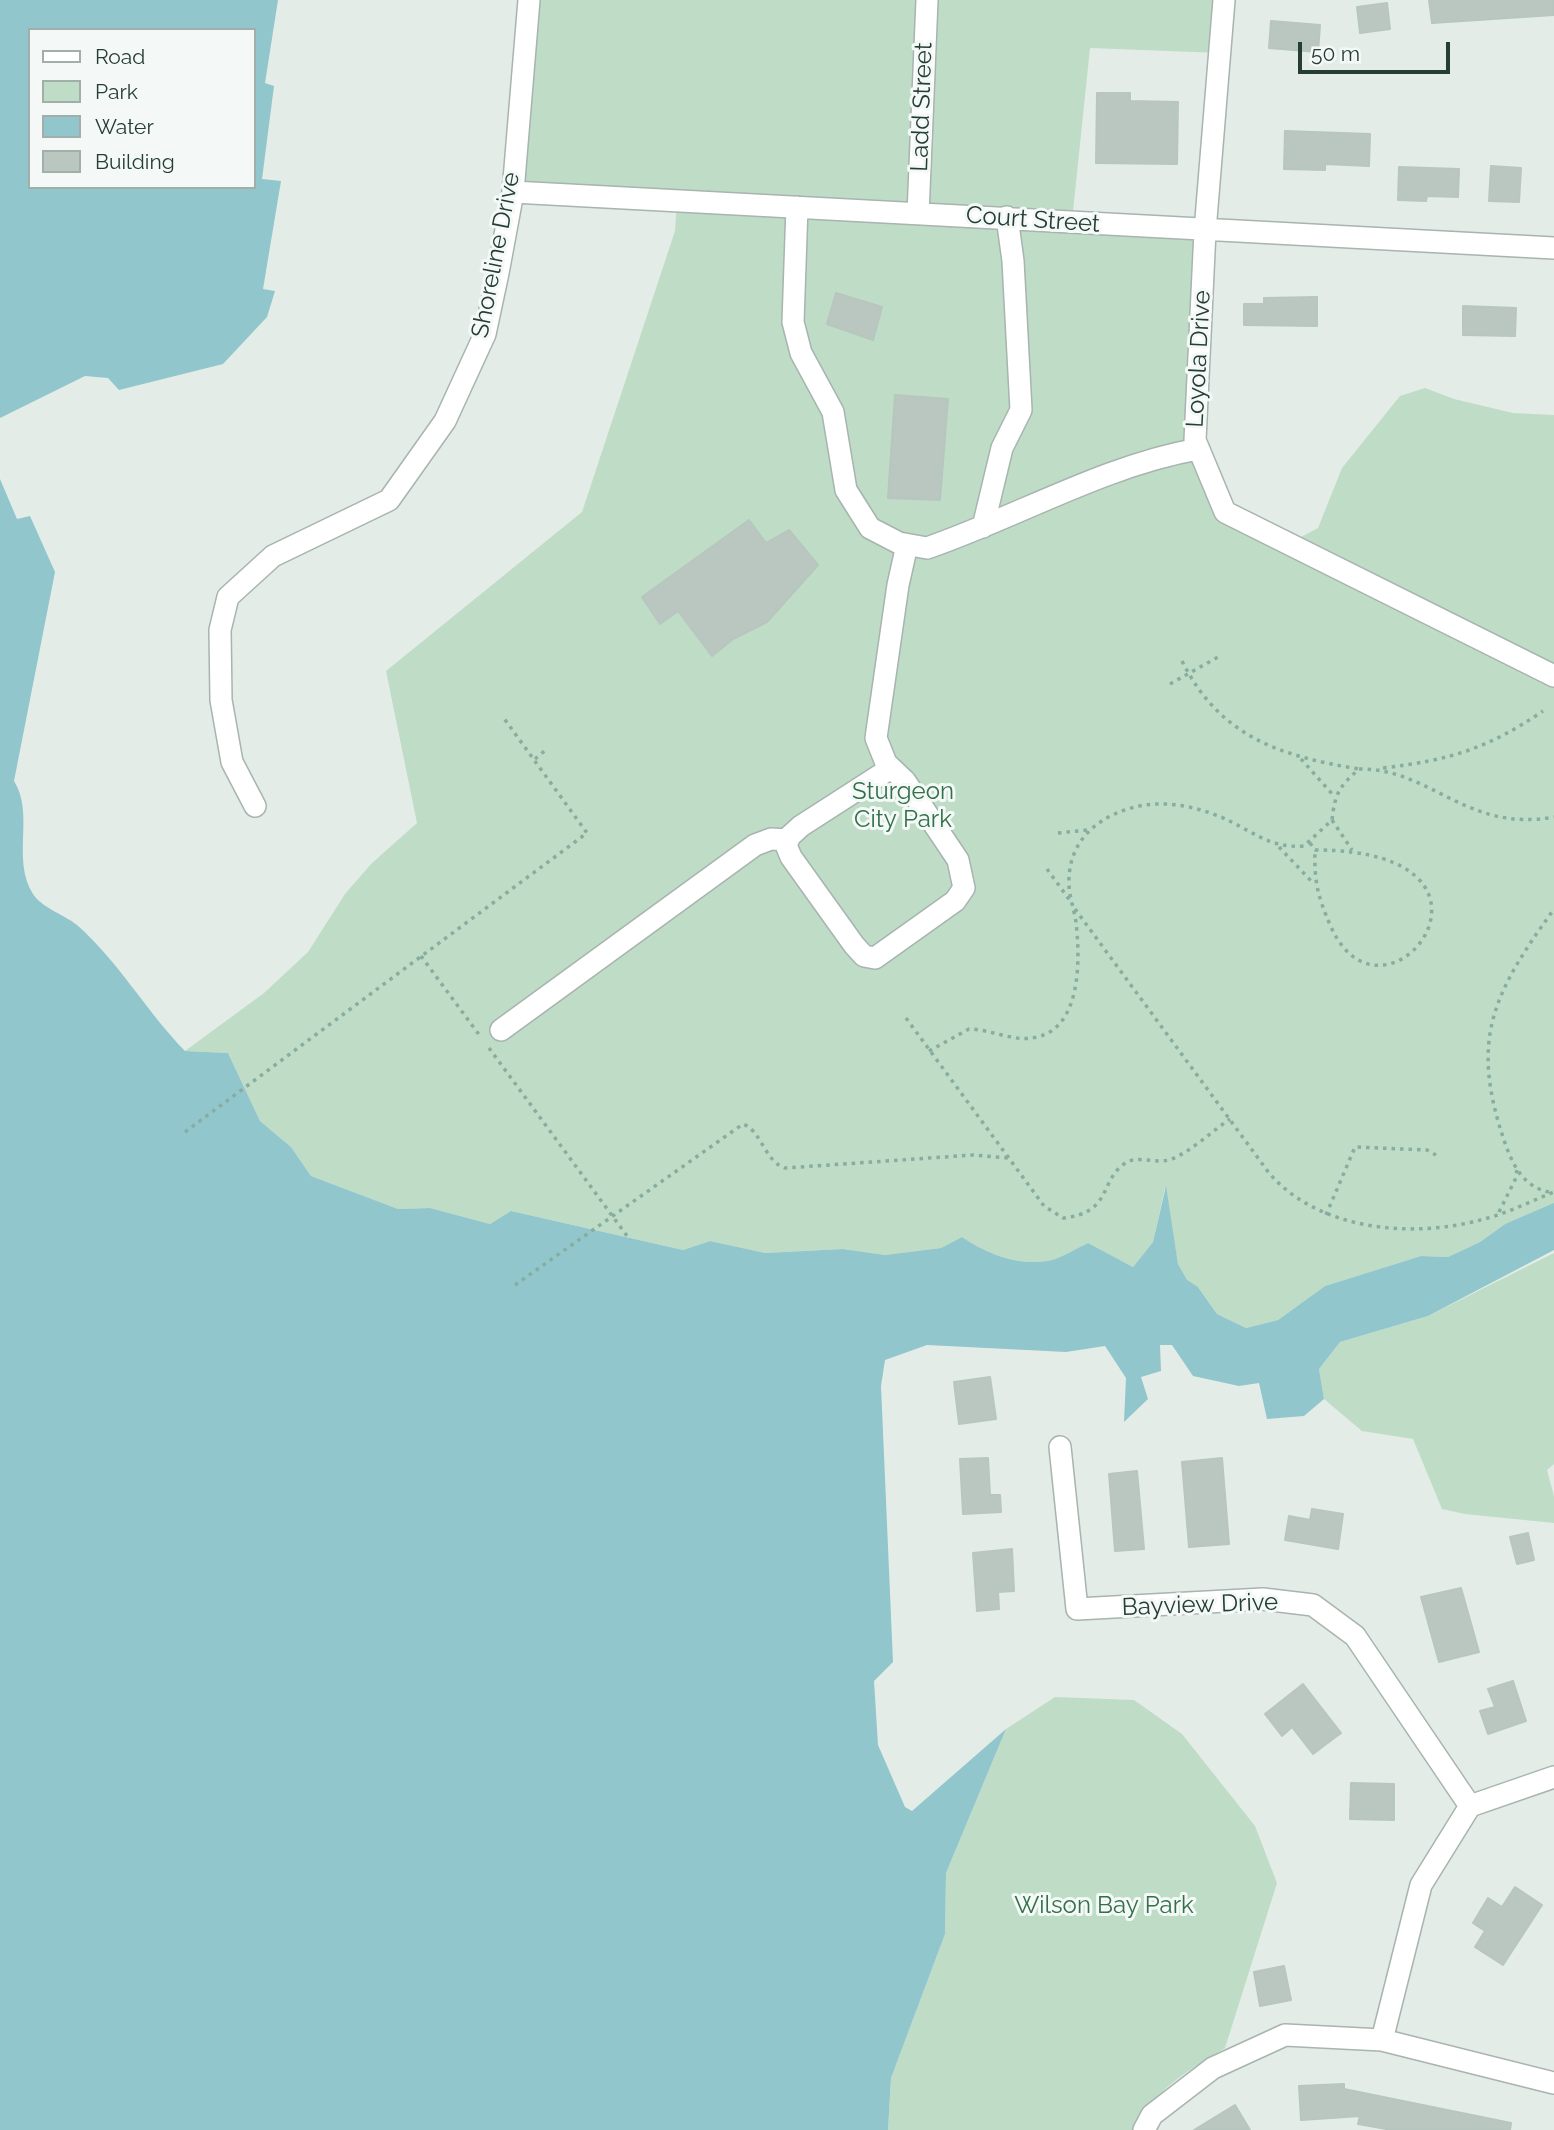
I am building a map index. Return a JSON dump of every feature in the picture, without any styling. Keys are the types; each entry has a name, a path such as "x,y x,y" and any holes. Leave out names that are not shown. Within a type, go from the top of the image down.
{"street":[{"name":"Shoreline Drive","path":"255,806 232,762 221,700 220,630 228,597 273,556 389,500 445,421 485,334 513,192 529,0"},
{"name":"Ladd Street","path":"918,214 927,0"},
{"name":"Loyola Drive","path":"1224,0 1205,231 1195,440 1224,512 1554,676"},
{"name":"Court Street","path":"513,192 1554,248"},
{"path":"797,207 793,322 801,353 833,412 846,490 870,528 907,545 927,548 1100,478 1169,454 1198,449"},
{"path":"983,527 1002,448 1021,410 1013,261 1007,217"},
{"path":"891,768 801,827 786,845 791,857 854,945 864,956 875,958 888,952 955,901 964,888 958,860 905,781 886,763 876,738 898,585 907,545"},
{"path":"501,1030 755,845 771,839 788,840"},
{"name":"Bayview Drive","path":"1060,1447 1077,1609 1263,1599 1313,1605 1355,1636 1470,1806"},
{"path":"1382,2040 1421,1885 1470,1806 1554,1777"},
{"path":"1144,2130 1152,2115 1213,2068 1285,2035 1382,2040 1554,2082"}],"path":[{"path":"1170,684 1218,657"},
{"path":"1182,661 1210,706 1236,729 1300,758 1359,769 1427,764 1460,755 1492,743 1543,711"},
{"path":"185,1132 587,833 503,717"},
{"path":"535,759 548,748"},
{"path":"1300,758 1334,796"},
{"path":"1381,768 1471,810 1497,818 1521,820 1554,817"},
{"path":"1352,850 1332,820 1334,796 1359,769"},
{"path":"929,1051 969,1029 1013,1037 1038,1037 1066,1017 1073,995 1078,948 1070,866 1081,839 1089,830 1108,816 1128,809 1166,803 1222,818 1277,845 1314,884 1334,933 1353,956 1379,964 1397,961 1421,946 1430,929 1433,912 1427,889 1412,872 1352,850 1315,850"},
{"path":"1277,845 1297,847 1310,842 1332,820"},
{"path":"1058,833 1089,830"},
{"path":"1310,842 1315,850 1314,884"},
{"path":"1047,869 1281,1188 1326,1215 1360,1223 1437,1226 1498,1214 1553,1192"},
{"path":"1553,1192 1528,1183 1517,1170 1490,1101 1487,1067 1490,1035 1500,995 1514,965 1554,909"},
{"path":"421,956 630,1240"},
{"path":"905,1018 1053,1214 1063,1218 1074,1217 1104,1199 1122,1165 1130,1161 1169,1161 1230,1119"},
{"path":"515,1285 743,1124 750,1128 771,1159 779,1166 792,1168 973,1155 1009,1158"},
{"path":"1326,1215 1355,1147 1427,1150 1436,1155"},
{"path":"1498,1214 1515,1180 1517,1170"}],"green space":[{"name":"Sturgeon City Park","path":"529,0 1224,0 1220,53 1090,48 1072,221 1205,231 1195,440 1225,512 1288,544 1318,528 1342,468 1400,396 1425,388 1454,399 1513,413 1554,415 1554,1205 1505,1224 1480,1242 1448,1257 1421,1256 1325,1286 1278,1320 1246,1328 1217,1314 1199,1288 1187,1281 1178,1264 1165,1188 1153,1242 1133,1267 1088,1243 1047,1261 1024,1262 1002,1257 962,1237 941,1248 885,1255 843,1249 764,1253 710,1241 683,1250 511,1211 490,1224 430,1208 398,1209 311,1176 291,1147 260,1121 228,1053 185,1051 264,993 308,952 345,894 371,864 417,823 386,671 582,512 675,231 677,201 513,192"},
{"path":"1554,1253 1554,1464 1547,1470 1554,1496 1554,1523 1465,1514 1442,1509 1413,1439 1362,1431 1324,1399 1319,1369 1340,1342 1428,1316"},
{"name":"Wilson Bay Park","path":"1055,1697 1134,1700 1182,1734 1255,1826 1277,1883 1225,2048 1173,2082 1152,2103 1134,2130 888,2130 891,2078 945,1934 946,1873 1006,1729"}],"water":[{"path":"0,0 278,0 265,83 274,86 262,179 281,181 263,289 275,291 267,317 223,364 119,390 108,378 85,376 0,418"},
{"path":"0,479 17,519 30,516 55,572 14,781 23,808 24,866 33,894 92,939 185,1051 228,1053 260,1121 291,1147 311,1176 398,1209 430,1208 490,1224 511,1211 683,1250 710,1241 765,1253 843,1249 885,1255 941,1248 962,1237 991,1253 1024,1262 1052,1260 1088,1243 1133,1267 1153,1242 1166,1186 1178,1264 1187,1280 1198,1287 1217,1314 1246,1328 1278,1320 1325,1286 1421,1256 1448,1257 1480,1242 1505,1224 1554,1203 1554,1250 1428,1316 1340,1342 1319,1369 1324,1399 1304,1416 1267,1419 1259,1383 1239,1386 1193,1376 1172,1345 1160,1345 1161,1371 1141,1377 1148,1399 1124,1422 1126,1378 1105,1346 1066,1352 927,1345 885,1360 881,1386 893,1662 874,1681 878,1745 905,1807 912,1811 1006,1729 946,1873 945,1934 891,2078 888,2130 0,2130"}],"building":[{"path":"1429,0 1554,0 1554,15 1432,23"},
{"path":"1387,3 1390,29 1360,33 1357,7"},
{"path":"1271,21 1320,25 1318,52 1269,48"},
{"path":"1097,93 1130,93 1130,101 1178,102 1177,164 1096,163"},
{"path":"1285,131 1370,134 1369,166 1325,164 1325,170 1284,169"},
{"path":"1491,166 1521,168 1519,202 1489,201"},
{"path":"1399,167 1459,169 1458,197 1427,196 1426,201 1398,200"},
{"path":"836,293 882,307 873,340 827,324"},
{"path":"1317,297 1317,326 1244,325 1244,304 1264,304 1264,298"},
{"path":"1463,306 1516,308 1515,336 1463,335"},
{"path":"895,395 948,399 940,500 888,498"},
{"path":"749,520 766,543 789,530 818,565 767,622 733,639 712,656 678,611 660,624 642,597"},
{"path":"990,1377 996,1419 959,1424 954,1382"},
{"path":"988,1458 990,1495 1000,1495 1001,1512 963,1514 960,1459"},
{"path":"1222,1458 1229,1544 1189,1547 1182,1462"},
{"path":"1137,1471 1144,1549 1115,1551 1109,1474"},
{"path":"1312,1509 1343,1514 1338,1549 1285,1540 1289,1516 1310,1520"},
{"path":"1528,1533 1534,1560 1517,1564 1510,1537"},
{"path":"1012,1549 1014,1591 998,1592 999,1609 977,1611 973,1553"},
{"path":"1461,1588 1479,1652 1439,1662 1421,1597"},
{"path":"1513,1681 1526,1721 1488,1734 1480,1711 1495,1707 1488,1689"},
{"path":"1303,1684 1341,1733 1313,1754 1292,1727 1282,1736 1265,1714"},
{"path":"1351,1783 1394,1784 1394,1820 1350,1819"},
{"path":"1515,1887 1542,1905 1503,1965 1475,1947 1485,1931 1473,1923 1488,1898 1502,1907"},
{"path":"1284,1966 1291,2000 1260,2006 1254,1972"},
{"path":"1344,2084 1344,2089 1511,2123 1510,2130 1392,2130 1358,2124 1360,2116 1301,2120 1299,2086"},
{"path":"1235,2105 1250,2130 1194,2130"}]}
